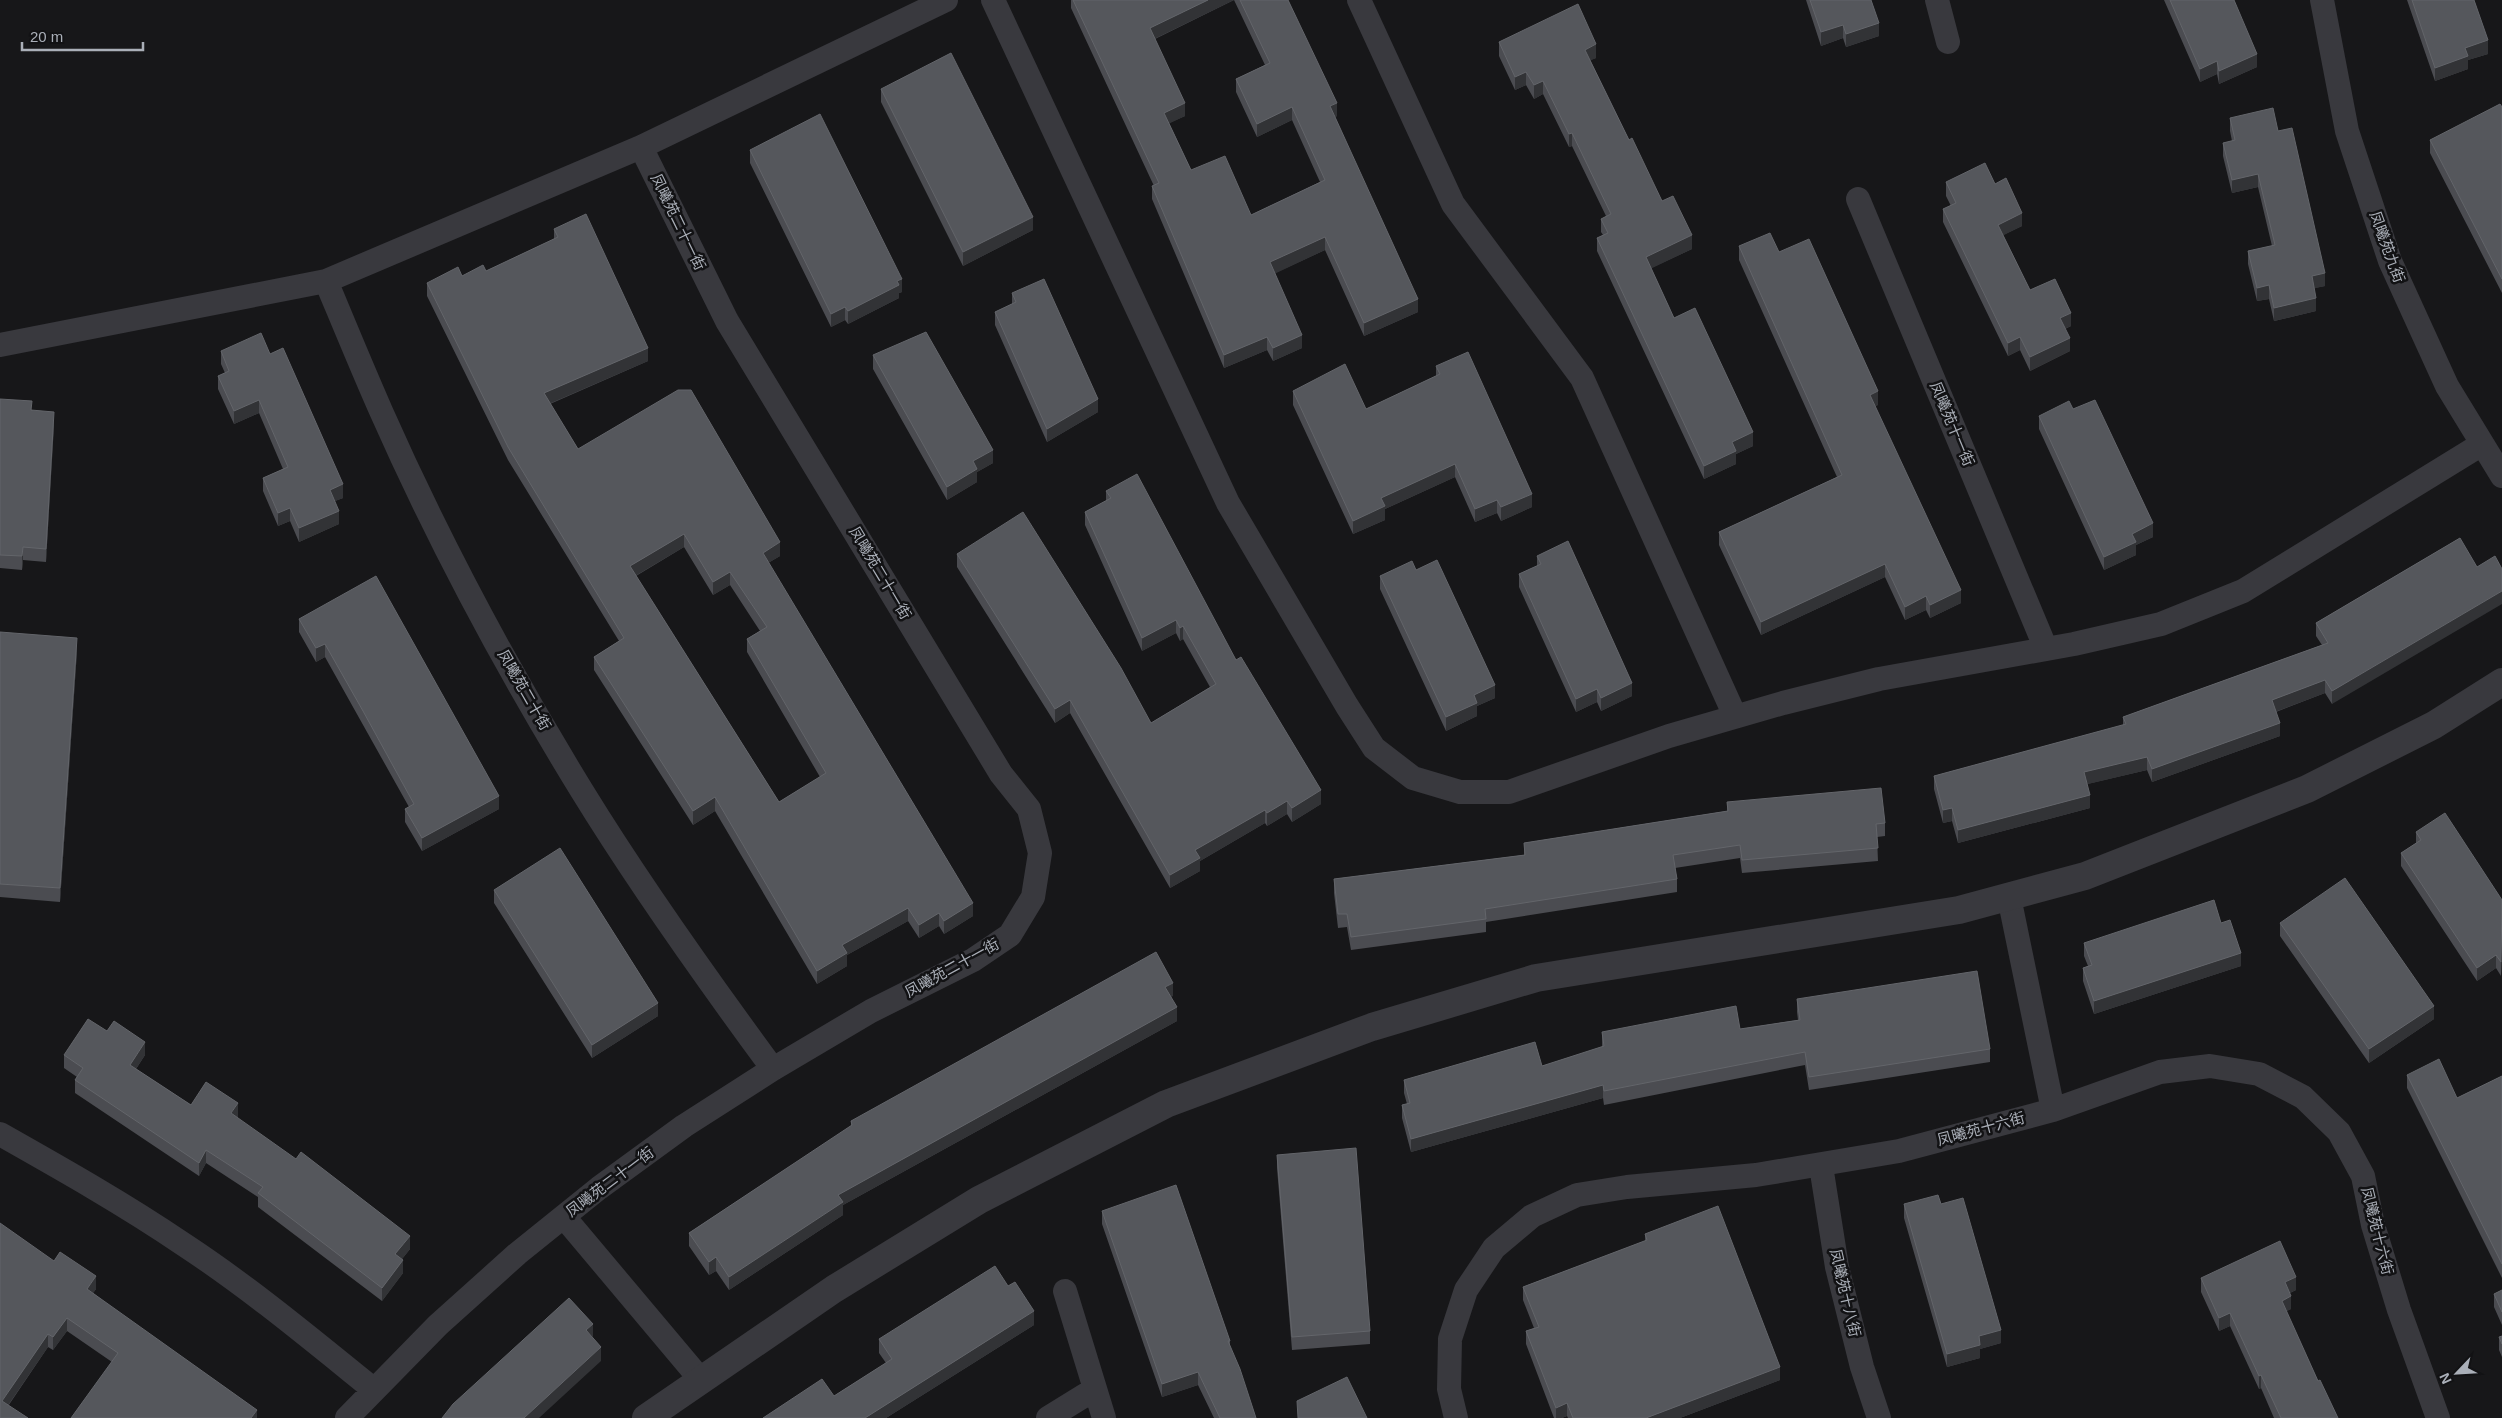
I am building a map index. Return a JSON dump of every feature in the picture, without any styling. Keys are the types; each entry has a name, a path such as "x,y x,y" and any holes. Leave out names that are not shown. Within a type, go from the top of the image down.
{"street":[{"path":"646,1418 834,1289 979,1200 1166,1104 1363,1031 1536,978 1959,910 2085,876 2307,788 2434,725 2502,682"}],"lane":[{"path":"0,345 326,281 641,147 946,0"},
{"path":"993,0 1228,504 1374,748 1413,778 1460,792 1509,792 1669,736 1735,716 1880,679 2046,649 2161,624 2243,591 2482,444"},
{"path":"1359,0 1452,204 1582,378 1735,716"},
{"path":"1937,0 1948,42"},
{"name":"凤曦苑九街","path":"2322,0 2348,131 2390,261 2446,386 2502,476"},
{"name":"凤曦苑二十一街","path":"347,1418 373,1389 438,1325 517,1254 564,1216 684,1126 773,1069 871,1012 973,960 1010,935 1034,897 1040,853 1029,809 1001,774 727,321 641,147"},
{"name":"凤曦苑十一街","path":"1858,199 2046,649"},
{"name":"凤曦苑二十街","path":"326,281 382,412 443,541 510,667 581,790 642,885 773,1069"},
{"path":"2009,897 2053,1110"},
{"name":"凤曦苑十六街","path":"1456,1418 1448,1389 1450,1338 1466,1290 1494,1248 1532,1216 1577,1195 1627,1187 1747,1176 1821,1166 1908,1148 2053,1110 2160,1072 2210,1066 2259,1074 2303,1097 2339,1132 2363,1176 2373,1225 2396,1301 2438,1418"},
{"path":"0,1134 83,1180 184,1244 281,1314 373,1389"},
{"name":"凤曦苑十八街","path":"1821,1166 1837,1267 1862,1367 1879,1418"},
{"path":"564,1216 701,1380"},
{"path":"1065,1291 1104,1418"},
{"path":"1048,1418 1095,1389"}],"building":[{"path":"1073,0 1208,0 1150,28 1185,103 1164,113 1191,170 1225,156 1251,215 1325,180 1292,107 1257,124 1236,79 1270,63 1240,0 1288,0 1337,103 1330,106 1418,299 1364,323 1325,237 1270,262 1302,335 1273,348 1267,337 1224,355 1152,186 1159,183"},
{"path":"1810,0 1871,0 1879,23 1846,34 1843,25 1821,32"},
{"path":"2170,0 2234,0 2257,54 2219,71 2217,61 2200,69"},
{"path":"2412,0 2474,0 2488,40 2465,48 2468,56 2435,68"},
{"path":"1578,4 1596,44 1585,50 1629,140 1632,138 1662,201 1673,196 1692,235 1646,257 1674,318 1695,308 1753,432 1732,442 1736,451 1704,466 1597,238 1608,233 1601,219 1611,214 1572,133 1569,134 1543,81 1534,85 1526,72 1515,77 1499,42"},
{"path":"951,53 1033,217 963,252 881,89"},
{"path":"2500,104 2502,107 2502,279 2430,140"},
{"path":"2273,108 2278,131 2292,128 2325,273 2312,276 2316,298 2274,308 2269,285 2257,288 2248,251 2275,245 2258,174 2232,180 2223,143 2235,140 2230,118"},
{"path":"820,114 902,279 897,281 899,285 848,311 845,307 831,314 750,150"},
{"path":"1985,163 1995,184 2006,178 2022,213 1998,225 2030,290 2055,279 2071,313 2060,318 2070,338 2030,357 2020,337 2008,343 1943,209 1956,203 1946,182"},
{"path":"586,214 648,348 544,393 578,449 678,390 691,390 780,542 763,553 973,903 944,921 939,913 919,925 908,908 842,945 847,953 817,971 715,797 693,811 594,657 624,638 508,447 427,283 458,267 462,276 483,265 486,271 558,237 554,229","holes":["684,534 713,582 730,572 767,627 747,639 826,773 779,802 630,566"]},
{"path":"1770,233 1779,252 1809,239 1878,391 1870,395 1961,590 1930,605 1926,596 1905,607 1885,564 1761,622 1719,532 1842,475 1739,246"},
{"path":"1044,279 1098,399 1047,429 995,312 1016,302 1012,293"},
{"path":"926,332 993,450 973,461 977,469 947,487 873,355"},
{"path":"261,333 270,354 283,348 343,484 330,490 339,511 299,528 290,508 278,513 263,478 288,467 259,400 234,411 218,376 229,371 221,351"},
{"path":"1468,352 1532,494 1501,507 1497,500 1475,509 1455,464 1381,498 1385,506 1353,521 1293,391 1345,364 1366,409 1440,374 1436,366"},
{"path":"0,399 32,401 31,410 54,412 46,549 23,547 22,556 0,555"},
{"path":"2095,400 2153,523 2132,534 2136,542 2104,557 2039,416 2069,401 2073,409"},
{"path":"1137,474 1236,660 1241,657 1321,790 1292,808 1287,801 1267,813 1265,810 1195,850 1200,858 1170,875 1070,700 1055,709 957,554 1023,512 1121,668 1151,723 1216,684 1183,626 1180,628 1176,620 1142,638 1085,512 1111,498 1106,491"},
{"path":"2460,538 2477,567 2495,556 2502,569 2502,591 2332,691 2325,680 2272,700 2280,723 2152,769 2147,757 2084,772 2090,795 1958,830 1952,808 1943,810 1934,776 2126,724 2123,717 2328,643 2316,623"},
{"path":"1568,541 1632,683 1601,698 1597,689 1576,699 1519,574 1541,564 1537,556"},
{"path":"1437,560 1495,685 1474,695 1477,703 1446,717 1380,576 1412,561 1416,570"},
{"path":"376,576 499,796 422,838 405,809 414,804 363,711 325,644 316,648 299,619"},
{"path":"0,632 77,638 60,888 0,884"},
{"path":"1881,788 1885,823 1876,824 1878,848 1742,860 1740,845 1673,855 1677,879 1485,909 1486,919 1351,937 1347,914 1338,914 1334,879 1525,855 1524,843 1728,811 1727,802"},
{"path":"2445,813 2502,900 2501,962 2496,955 2477,968 2401,853 2421,840 2416,832"},
{"path":"560,848 658,1003 592,1045 494,890"},
{"path":"2345,878 2434,1006 2369,1049 2280,923"},
{"path":"2214,900 2221,923 2230,920 2241,953 2094,1001 2083,968 2092,965 2084,943"},
{"path":"1156,952 1173,983 1165,987 1177,1007 838,1195 843,1202 729,1277 716,1257 709,1262 689,1233 852,1125 851,1121"},
{"path":"1977,971 1990,1049 1809,1077 1805,1052 1604,1091 1603,1085 1411,1139 1402,1105 1410,1103 1404,1080 1535,1042 1542,1066 1604,1046 1602,1032 1736,1006 1740,1029 1800,1020 1797,999"},
{"path":"88,1019 107,1031 114,1021 145,1042 130,1065 191,1105 206,1082 238,1103 231,1113 296,1159 301,1152 410,1236 395,1254 403,1260 382,1288 258,1193 263,1187 206,1150 199,1163 75,1080 83,1068 64,1055"},
{"path":"2439,1059 2457,1098 2502,1076 2502,1264 2407,1075"},
{"path":"1356,1148 1370,1331 1292,1337 1277,1155"},
{"path":"1176,1185 1256,1418 1220,1418 1198,1372 1162,1384 1102,1211"},
{"path":"1938,1195 1941,1204 1963,1198 2001,1330 1979,1336 1980,1345 1947,1354 1904,1204"},
{"path":"1718,1206 1780,1367 1646,1418 1573,1418 1567,1403 1556,1408 1526,1331 1539,1327 1523,1287 1647,1240 1645,1234"},
{"path":"0,1223 54,1261 60,1252 96,1276 87,1289 257,1410 251,1418 71,1418 118,1353 67,1318 53,1337 48,1334 2,1401 28,1418 0,1418"},
{"path":"2280,1241 2296,1277 2285,1282 2291,1296 2282,1301 2318,1381 2320,1380 2338,1418 2281,1418 2230,1313 2219,1318 2201,1278"},
{"path":"995,1266 1008,1286 1015,1282 1034,1311 865,1418 763,1418 822,1379 834,1396 892,1359 879,1339"},
{"path":"2502,1290 2502,1312 2494,1294"},
{"path":"569,1298 593,1324 586,1330 601,1347 524,1418 442,1418 453,1404"},
{"path":"1347,1377 1367,1418 1298,1418 1297,1401"}]}
